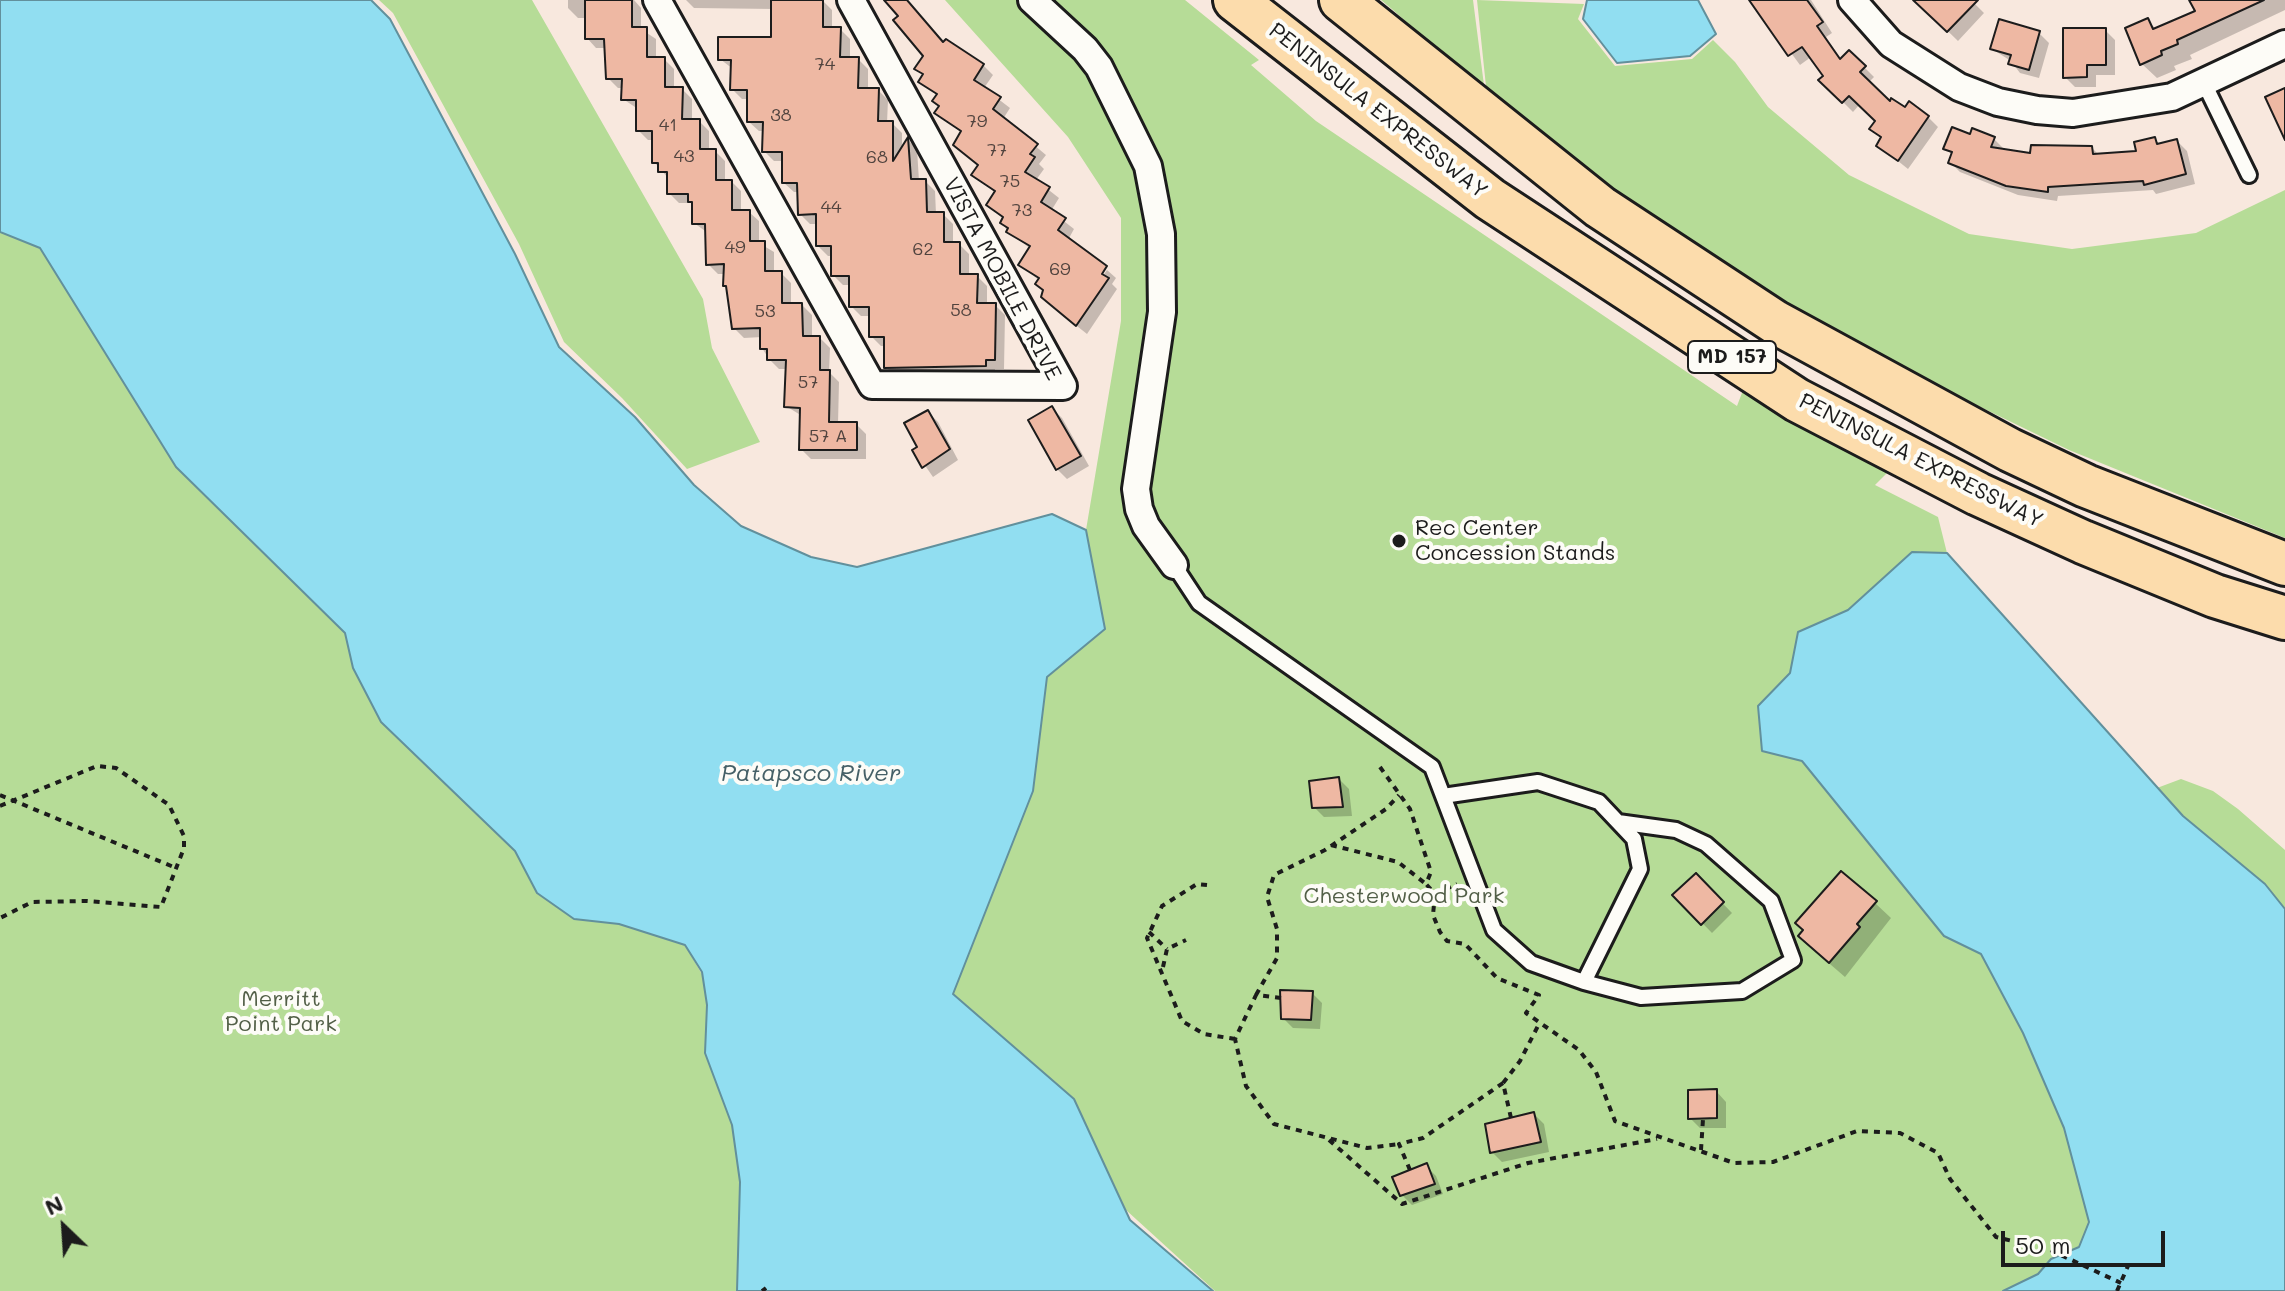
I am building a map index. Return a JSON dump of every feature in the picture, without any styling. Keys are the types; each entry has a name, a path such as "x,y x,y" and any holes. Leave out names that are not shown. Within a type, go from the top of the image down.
{"main road":[{"name":"PENINSULA EXPRESSWAY","path":"1235,0 1490,199 1797,400 1978,494 2083,542 2215,596 2285,618"},
{"name":"MD 157","path":"1341,0 1600,207 1775,322 2010,450 2086,486 2285,564"}],"street":[{"name":"VISTA MOBILE DRIVE","path":"657,0 872,385 1063,386 851,0"},
{"path":"1032,0 1077,40 1099,67 1148,166 1161,234 1162,312 1136,489 1146,526 1174,565"},
{"path":"1852,0 1891,44 1959,87 1998,102 2073,113 2149,103 2204,83 2285,44"}],"lane":[{"path":"2204,83 2249,175"},
{"path":"1174,565 1199,603 1432,767 1494,930 1531,963 1584,982 1641,997 1742,991 1793,960 1771,901 1706,844 1676,830 1618,822"},
{"path":"1443,796 1538,782 1599,802 1634,839 1640,869 1584,982"}],"path":[{"path":"0,806 16,802 97,766 116,768 169,805 180,822 184,848 161,907 87,901 32,902 0,918"},
{"path":"1380,767 1410,809 1431,872 1426,884"},
{"path":"0,795 176,868"},
{"path":"1399,795 1386,809 1331,845 1274,875 1267,897 1277,929 1277,958 1235,1039 1246,1086 1274,1124 1367,1148 1399,1144 1423,1138 1503,1083 1520,1061 1540,1022"},
{"path":"1331,845 1398,862 1426,884 1435,894 1433,915 1447,941 1465,944 1497,978 1539,995 1526,1013 1579,1050 1596,1072 1615,1121 1659,1139"},
{"path":"1435,894 1474,876"},
{"path":"1207,885 1197,884 1162,906 1147,938 1151,954 1161,966 1161,973 1182,1021 1204,1034 1235,1039"},
{"path":"1262,908 1269,905"},
{"path":"1149,932 1167,949"},
{"path":"1167,949 1186,940"},
{"path":"1161,973 1167,949"},
{"path":"1256,995 1281,998"},
{"path":"1503,1083 1511,1118"},
{"path":"1701,1150 1703,1119"},
{"path":"1329,1140 1402,1204 1528,1163 1659,1139 1678,1140 1734,1163 1773,1162 1857,1131 1900,1133 1938,1153 1950,1179 1980,1222 1996,1237 2050,1250 2121,1283"},
{"path":"1399,1144 1410,1170"},
{"path":"2117,1291 2128,1266"}],"green space":[{"path":"379,0 532,0 703,299 712,348 760,442 687,469 622,398 564,342 519,244 393,13"},
{"name":"Chesterwood Park","path":"945,0 1185,0 1259,60 1251,65 1316,121 1737,406 1745,385 1892,468 1875,485 1938,517 1947,553 1912,552 1848,610 1798,632 1790,673 1758,706 1944,936 1981,954 2023,1033 2064,1128 2089,1222 2079,1247 2051,1259 2038,1274 2003,1291 1215,1291 1126,1210 1074,1099 952,994 1033,791 1047,677 1105,628 1086,530 1121,321 1121,218 1068,137"},
{"path":"1381,0 1473,0 1485,93 1393,10"},
{"path":"1477,0 1584,4 1578,19 1615,66 1692,59 1713,40 1735,62 1768,107 1849,175 1969,234 2072,249 2196,233 2285,190 2285,538 2069,450 1933,384 1794,309 1604,188 1487,96"},
{"name":"Merritt Point Park","path":"0,232 40,248 176,467 345,633 381,722 515,851 537,893 574,919 619,924 685,945 703,976 707,1008 705,1053 732,1125 740,1182 737,1291 0,1291"},
{"path":"2181,779 2213,791 2285,850 2285,909 2265,884 2183,816 2157,788"}],"water":[{"name":"Patapsco River","path":"0,0 371,0 390,19 515,254 559,347 635,417 694,485 741,526 811,557 857,567 1052,514 1086,530 1105,629 1047,677 1033,791 953,994 1074,1099 1130,1220 1213,1291 737,1291 740,1182 732,1125 705,1053 707,1005 702,972 685,945 619,924 574,919 537,893 515,851 381,722 353,668 345,633 176,467 40,248 0,232"},
{"path":"1587,0 1698,0 1716,34 1690,56 1617,63 1583,19"},
{"path":"1912,552 1947,553 2183,816 2265,884 2285,909 2285,1291 2003,1291 2038,1274 2051,1259 2079,1247 2089,1222 2064,1128 2023,1033 1981,954 1944,936 1802,761 1762,751 1758,706 1790,673 1798,632 1848,610"}],"building":[{"path":"585,0 632,0 632,27 647,27 647,57 665,57 665,87 683,87 682,119 700,119 700,149 716,149 716,180 732,180 732,210 750,210 750,241 765,241 765,271 782,271 782,303 802,303 803,336 820,336 820,370 830,370 829,422 857,422 857,450 799,450 800,408 784,407 786,360 767,360 767,349 760,349 760,328 732,329 726,286 723,286 724,264 706,265 705,224 692,224 692,202 688,202 688,194 667,194 667,172 658,172 658,163 652,163 652,131 636,131 636,100 621,100 622,79 606,79 604,39 585,39"},
{"path":"771,0 823,0 823,27 841,27 840,57 859,57 858,88 879,88 878,121 893,121 893,161 908,137 911,179 926,179 927,212 944,212 944,242 960,242 960,274 978,274 977,303 996,303 995,360 986,360 986,366 884,368 884,337 869,337 869,307 849,307 849,276 831,276 831,246 816,246 816,214 798,215 797,183 782,183 782,152 762,152 763,122 747,122 747,90 730,90 731,60 718,60 718,37 771,37"},
{"path":"884,0 907,0 943,42 946,39 984,64 974,80 1001,97 993,109 1038,144 1030,154 1035,157 1025,172 1050,187 1041,202 1066,218 1058,230 1107,266 1102,274 1109,278 1076,326 1041,297 1043,290 1035,284 1039,278 1018,265 1030,246 1006,232 1008,228 1000,223 1003,217 986,205 995,191 971,175 978,165 953,145 961,131 934,113 939,106 932,101 937,94 918,82 923,74 914,69 923,56 893,20 898,16"},
{"path":"1749,0 1807,0 1823,22 1817,26 1840,59 1849,50 1866,66 1860,72 1890,101 1891,98 1905,107 1909,101 1929,116 1898,161 1876,146 1881,137 1869,129 1875,121 1849,96 1842,103 1818,80 1823,76 1802,47 1788,56"},
{"path":"1913,0 1978,0 1947,32"},
{"path":"2189,0 2264,0 2177,40 2178,44 2161,51 2162,55 2140,65 2125,28 2148,18 2153,29 2195,11"},
{"path":"1999,19 2040,31 2029,70 2008,64 2011,55 1990,49"},
{"path":"2063,28 2106,28 2106,65 2087,65 2087,77 2063,78"},
{"path":"2285,88 2285,140 2265,97"},
{"path":"1952,127 1970,134 1972,128 1995,137 1991,147 2030,153 2031,145 2092,146 2093,154 2136,151 2134,142 2155,137 2157,144 2177,139 2186,174 2144,185 2143,181 2048,187 2048,192 2006,186 1948,163 1952,152 1943,149"},
{"path":"1052,406 1081,456 1056,470 1028,420"},
{"path":"928,410 950,449 922,468 912,450 917,447 904,423"},
{"path":"1339,777 1343,807 1312,808 1309,781"},
{"path":"1841,871 1877,901 1857,924 1860,927 1829,963 1798,936 1803,930 1795,923"},
{"path":"1696,873 1724,902 1701,925 1672,895"},
{"path":"1280,990 1313,991 1311,1020 1281,1019"},
{"path":"1717,1089 1717,1118 1688,1119 1688,1090"},
{"path":"1534,1112 1541,1142 1490,1153 1485,1124"},
{"path":"1427,1163 1435,1184 1400,1196 1392,1177"}],"place":[{"name":"Rec Center Concession Stands","path":"1399,541"}]}
